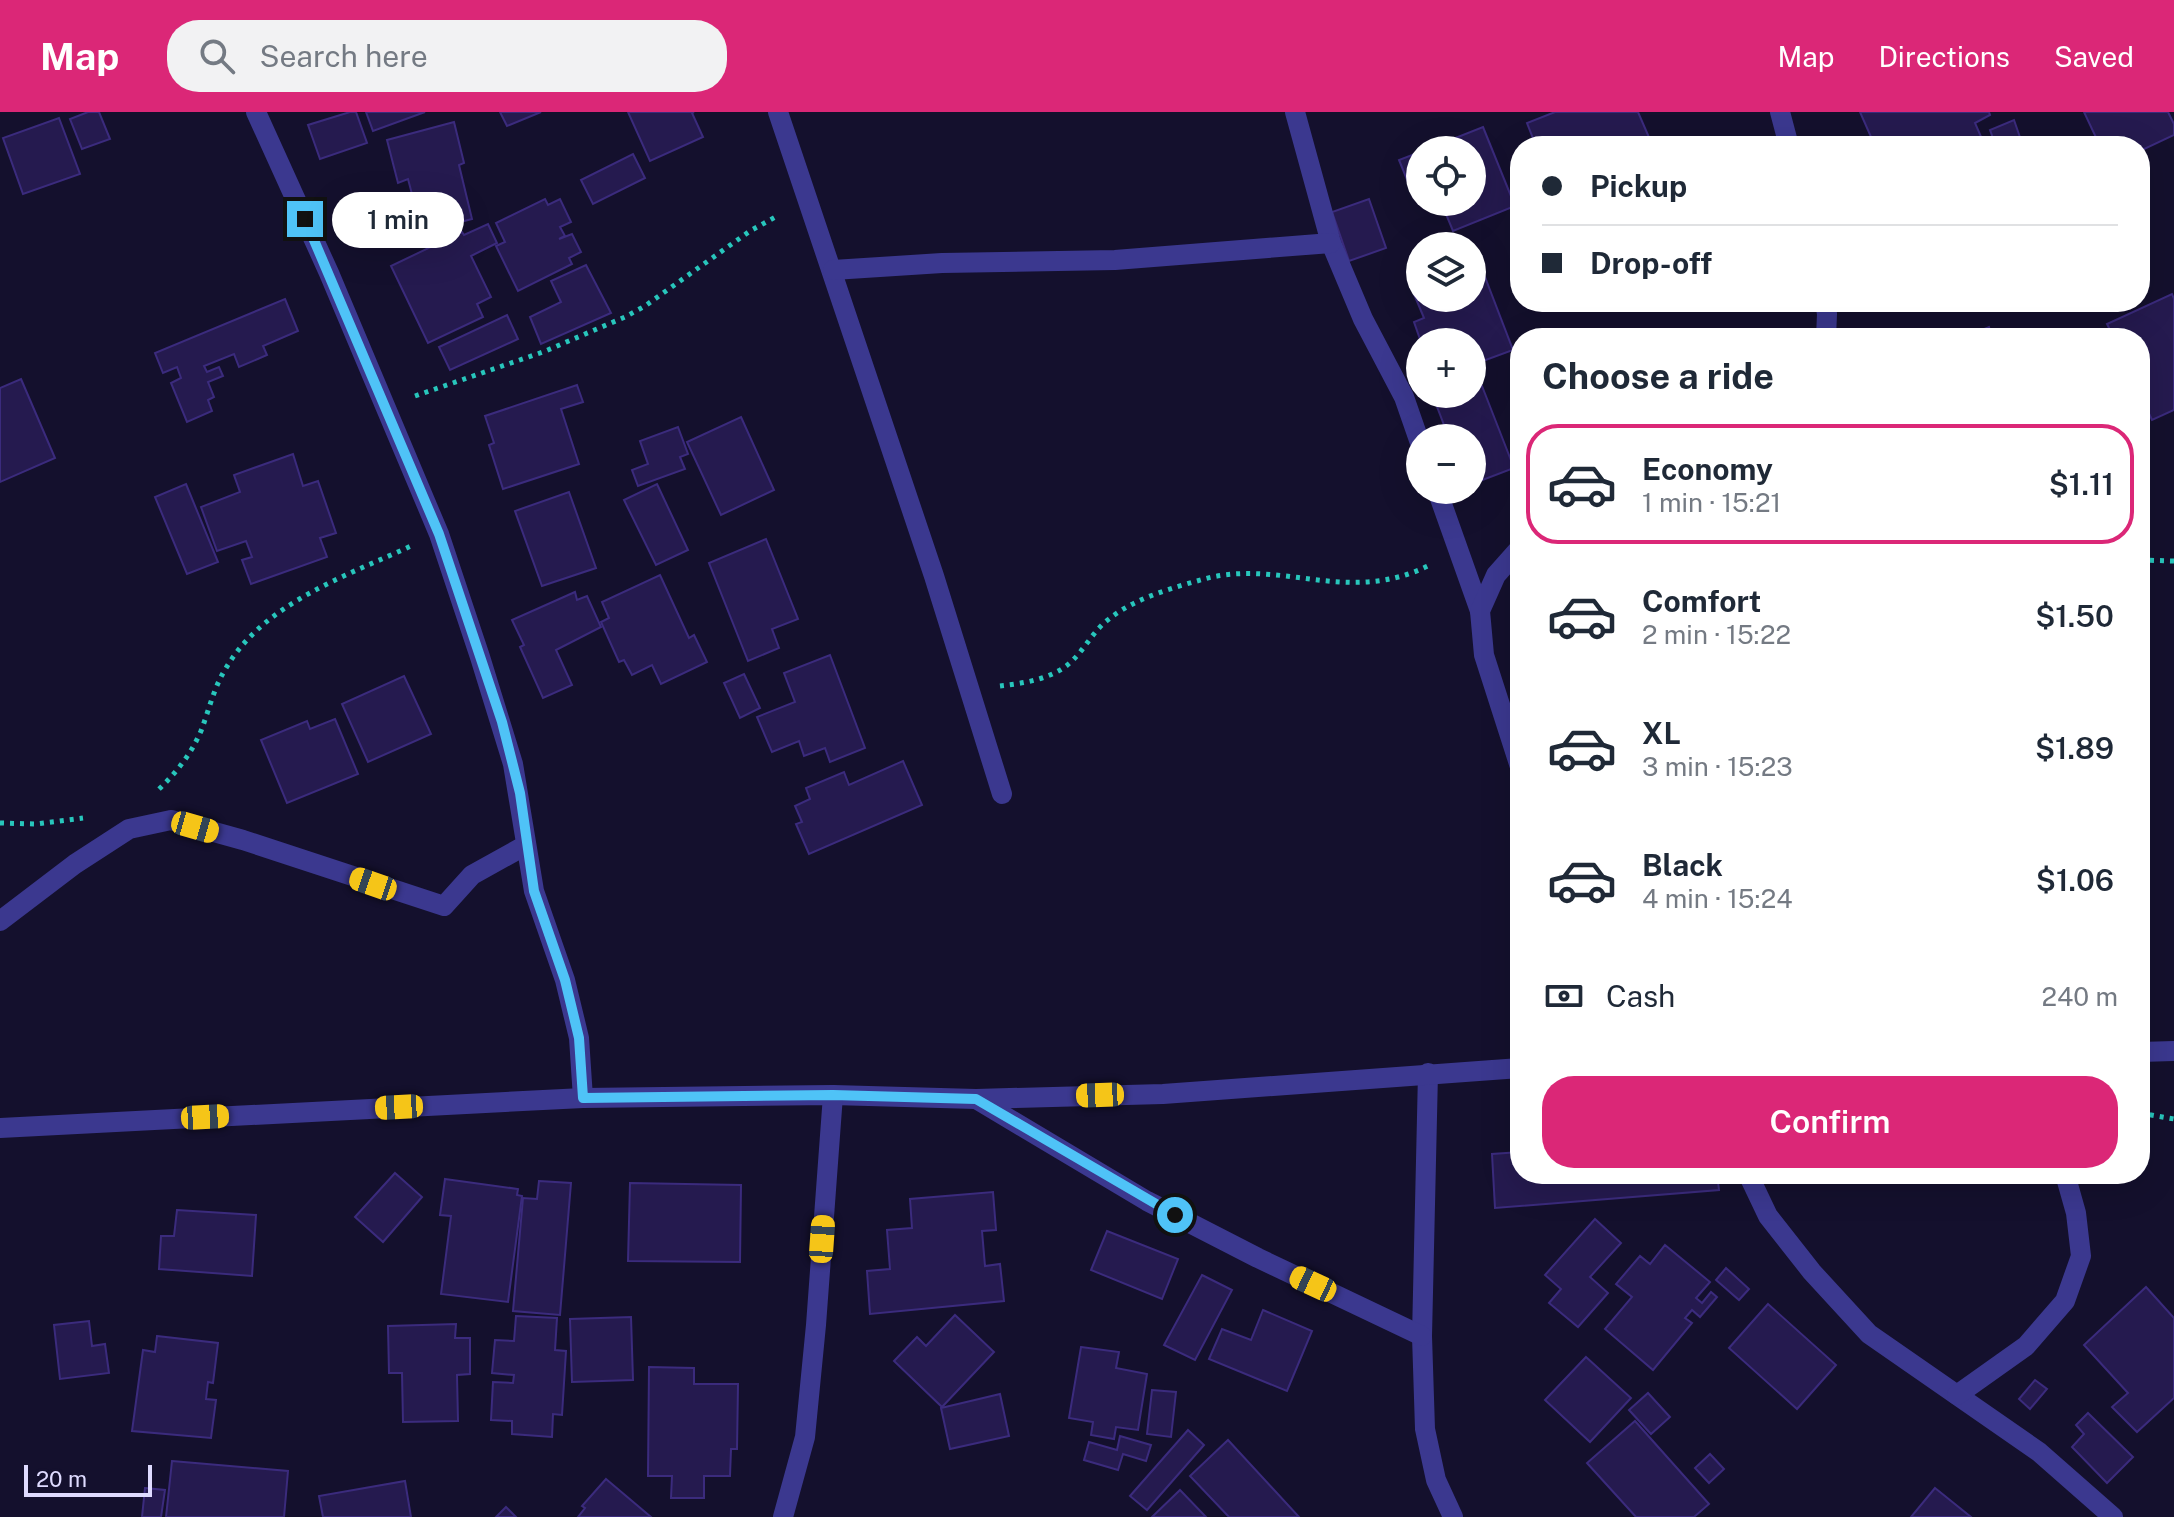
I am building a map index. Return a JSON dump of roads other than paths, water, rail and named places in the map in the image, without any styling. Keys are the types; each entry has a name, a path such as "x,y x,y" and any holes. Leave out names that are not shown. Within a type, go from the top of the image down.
{"street":[{"path":"256,112 439,534 506,736 520,793 534,891 565,980 579,1038 583,1098"},
{"path":"778,112 971,690 1002,794"},
{"path":"1295,112 1331,243 1363,319 1404,397 1413,424"},
{"path":"1780,112 1786,136"},
{"path":"833,270 942,263 1115,260 1331,243"},
{"path":"1442,504 1480,611 1484,655 1510,736"},
{"path":"1480,611 1496,575 1510,559"},
{"path":"0,921 75,864 129,829 171,820 243,840 444,906 472,875 526,845"},
{"path":"2150,1052 2174,1051"},
{"path":"0,1128 583,1098 833,1095 976,1099 1163,1094 1510,1069"},
{"path":"1428,1073 1422,1336 1425,1429 1436,1480 1453,1517"},
{"path":"783,1517 805,1437 833,1095"},
{"path":"976,1099 1147,1201 1422,1336"},
{"path":"1753,1184 1768,1216 1812,1272 1869,1334 2039,1452 2113,1517"},
{"path":"1957,1395 2026,1346 2065,1301 2081,1256 2076,1213 2068,1184"}]}
